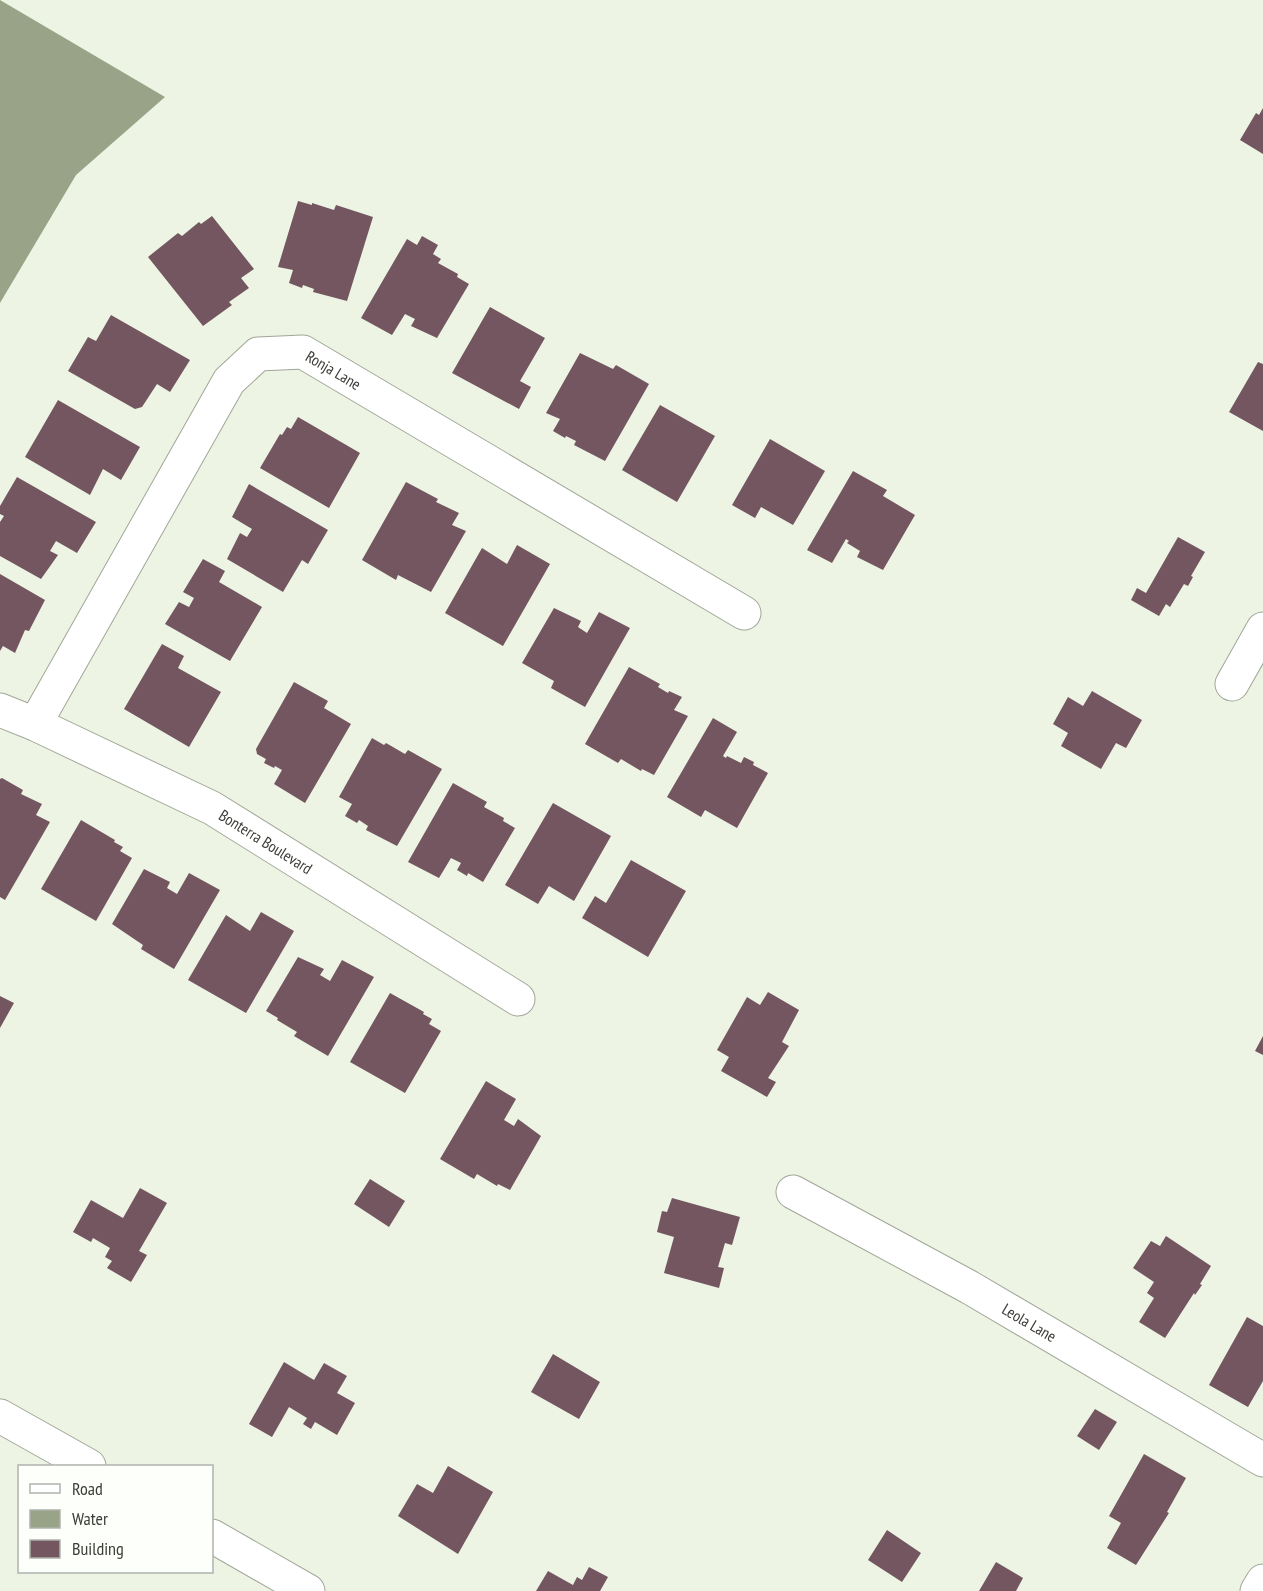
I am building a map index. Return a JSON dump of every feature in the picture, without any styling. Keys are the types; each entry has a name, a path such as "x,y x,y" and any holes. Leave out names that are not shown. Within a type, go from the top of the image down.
{"street":[{"name":"Ronja Lane","path":"35,724 230,381 258,354 303,352 744,613"},
{"path":"1232,684 1263,629"},
{"name":"Bonterra Boulevard","path":"0,710 35,724 212,808 518,999"},
{"name":"Leola Lane","path":"793,1192 969,1287 1263,1460"},
{"path":"0,1416 86,1465"},
{"path":"213,1537 308,1591"},
{"path":"1257,1591 1263,1581"}],"water":[{"path":"0,0 165,97 76,175 0,303"}],"building":[{"path":"1263,108 1263,154 1240,140 1256,113 1259,115"},
{"path":"298,201 334,210 336,205 373,217 347,301 313,292 314,289 303,285 302,288 289,283 293,270 278,267"},
{"path":"212,216 254,269 241,278 249,288 229,302 232,305 203,326 148,257 178,233 182,236 199,222 201,224"},
{"path":"422,236 438,245 433,254 441,259 438,263 458,274 457,277 469,284 437,338 411,326 415,319 405,314 392,335 361,318 407,239 417,245"},
{"path":"490,307 545,338 520,381 531,387 519,409 452,373"},
{"path":"111,315 190,360 170,392 157,384 142,407 135,409 68,371 88,337 96,341"},
{"path":"580,353 613,369 616,365 649,384 605,461 574,445 576,441 553,431 560,419 546,413"},
{"path":"1258,362 1263,364 1263,431 1229,412"},
{"path":"58,400 140,447 121,480 103,469 90,495 25,457"},
{"path":"660,405 715,436 677,502 622,470"},
{"path":"298,417 360,453 329,508 260,468 280,434 282,435 287,427 291,429"},
{"path":"770,439 825,471 793,525 761,507 755,518 732,505"},
{"path":"853,471 887,490 883,496 915,515 883,570 857,557 860,551 847,543 849,541 846,539 832,563 807,550"},
{"path":"17,477 96,522 77,553 56,541 50,551 58,555 41,579 0,556 0,522 4,516 0,514 0,506"},
{"path":"406,482 438,499 436,502 459,513 452,525 466,531 431,592 398,575 396,580 362,560"},
{"path":"249,484 328,530 308,564 302,560 283,592 227,559 240,533 247,537 252,529 232,517"},
{"path":"1178,537 1205,552 1188,586 1184,584 1170,607 1166,604 1159,616 1131,600 1137,588 1146,593"},
{"path":"517,545 550,564 503,646 445,613 482,548 507,564"},
{"path":"203,559 225,571 219,582 262,607 230,661 165,624 179,602 189,607 194,598 183,592"},
{"path":"0,574 45,600 29,631 25,630 15,653 3,646 0,651"},
{"path":"554,608 581,621 578,627 587,633 599,612 630,628 585,707 551,688 554,681 522,663"},
{"path":"162,644 184,656 178,668 221,692 189,747 124,709"},
{"path":"629,667 660,684 658,687 668,693 669,691 682,697 674,710 688,716 654,775 642,769 641,771 621,759 618,763 585,744"},
{"path":"294,682 328,701 324,708 351,724 305,803 274,784 282,770 264,763 266,759 257,754 256,749"},
{"path":"1092,691 1142,720 1126,748 1116,743 1101,769 1061,746 1068,733 1053,724 1068,697 1083,706"},
{"path":"713,718 737,732 723,756 741,763 744,757 768,773 737,828 705,810 701,817 667,797"},
{"path":"372,738 405,754 408,750 442,769 397,846 366,830 368,826 359,820 357,823 345,816 352,804 339,797"},
{"path":"0,779 23,790 21,794 42,804 36,815 50,822 5,900 0,897"},
{"path":"453,783 487,802 484,807 504,818 503,821 515,828 483,882 468,873 467,876 457,870 461,863 451,858 439,878 408,862"},
{"path":"553,803 611,836 574,901 549,886 538,904 505,885"},
{"path":"81,820 115,840 114,842 123,847 120,851 132,858 96,921 41,889"},
{"path":"631,860 686,891 648,957 582,918 595,896 606,903"},
{"path":"144,869 170,882 167,888 177,894 189,873 220,890 174,969 141,949 143,945 112,924"},
{"path":"261,912 294,931 246,1013 188,980 226,915 250,931"},
{"path":"298,957 324,969 320,975 330,981 342,960 374,977 328,1056 294,1036 297,1032 266,1011"},
{"path":"768,992 799,1010 782,1042 789,1046 768,1078 776,1082 767,1097 721,1071 729,1057 717,1050 747,997 760,1005"},
{"path":"390,993 424,1012 423,1014 432,1019 429,1024 441,1031 405,1093 350,1062"},
{"path":"0,996 14,1003 0,1028"},
{"path":"1263,1036 1263,1055 1255,1051"},
{"path":"486,1081 516,1099 504,1120 514,1126 518,1119 541,1136 510,1190 498,1184 497,1186 477,1174 474,1179 440,1159"},
{"path":"370,1179 405,1201 389,1227 354,1204"},
{"path":"140,1188 167,1203 139,1251 147,1255 131,1282 107,1268 112,1261 105,1257 110,1248 93,1238 91,1242 73,1232 91,1200 123,1218"},
{"path":"672,1198 740,1217 732,1245 725,1243 718,1267 724,1268 719,1288 664,1273 674,1237 657,1232 662,1211 667,1212"},
{"path":"1166,1236 1211,1266 1200,1284 1202,1285 1195,1295 1194,1293 1165,1338 1139,1322 1154,1298 1147,1293 1154,1282 1133,1268 1151,1241 1160,1246"},
{"path":"1247,1317 1263,1326 1263,1381 1248,1407 1209,1385"},
{"path":"553,1354 600,1382 579,1419 531,1392"},
{"path":"284,1362 314,1380 324,1363 347,1376 337,1393 355,1403 337,1435 315,1422 311,1429 303,1424 307,1418 289,1407 272,1437 249,1424"},
{"path":"1095,1409 1117,1422 1099,1450 1077,1436"},
{"path":"1144,1454 1186,1478 1167,1512 1169,1513 1136,1565 1107,1548 1121,1523 1109,1516"},
{"path":"448,1466 493,1492 458,1554 398,1516 417,1484 433,1493"},
{"path":"887,1530 921,1553 902,1582 868,1560"},
{"path":"996,1562 1023,1578 1016,1591 979,1591"},
{"path":"589,1567 608,1577 600,1591 536,1591 548,1571 573,1585 577,1577 582,1580"}]}
